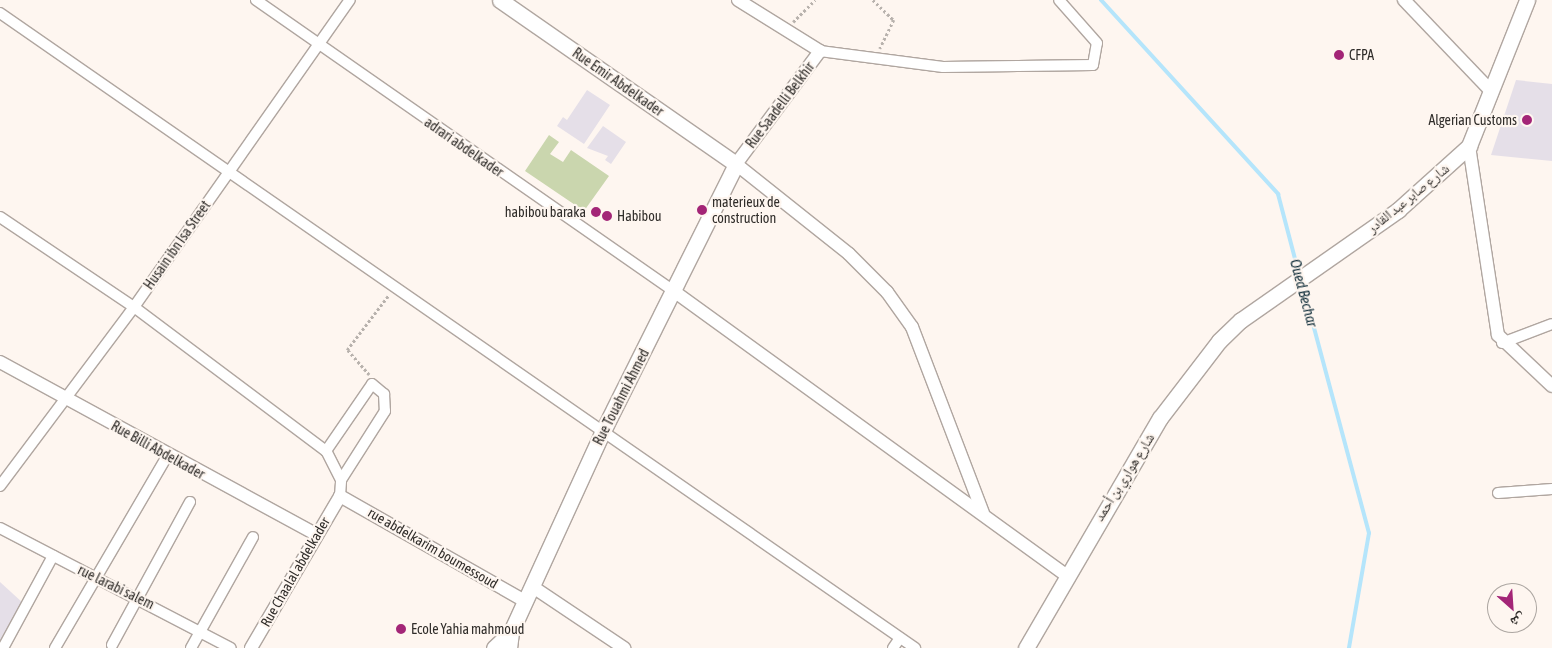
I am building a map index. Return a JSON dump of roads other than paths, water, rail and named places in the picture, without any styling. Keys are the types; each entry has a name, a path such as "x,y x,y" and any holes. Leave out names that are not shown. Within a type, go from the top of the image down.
{"main road":[{"name":"Rue Emir Abdelkader","path":"500,0 736,164"},
{"name":"شارع صابر عبد القادر","path":"1241,320 1347,246 1438,178 1469,146 1527,0"},
{"name":"Rue Touahmi Ahmed","path":"511,632 602,433 674,292 736,164"},
{"name":"شارع هواري بن أحمد","path":"1026,648 1065,574 1160,418 1189,378 1241,320"},
{"path":"494,648 511,632"},
{"path":"510,648 511,632"}],"street":[{"name":"adrari abdelkader","path":"256,0 674,292"},
{"name":"Husain ibn Isa Street","path":"0,486 134,307 228,170 320,45 350,0"},
{"name":"Rue Saadelli Belkhir","path":"736,164 820,51 738,0"},
{"path":"820,51 943,67 1093,65 1097,44 1059,0"},
{"path":"1404,0 1490,90"},
{"path":"0,13 396,286 602,433 915,648"},
{"path":"1469,146 1502,343 1552,386"},
{"path":"736,164 849,254 887,292 912,327 950,416 983,513"},
{"path":"0,217 134,307 326,451 341,480"},
{"path":"674,292 983,513 1065,574"},
{"path":"1502,343 1552,324"},
{"name":"Rue Billi Abdelkader","path":"0,362 66,397 166,456 317,535"},
{"path":"326,451 372,384 384,394 385,411 341,480 340,496"},
{"path":"55,648 166,456"},
{"path":"1498,493 1552,488"},
{"name":"Rue Chaalal abdelkader","path":"251,648 340,496"},
{"name":"rue abdelkarim boumessoud","path":"340,496 525,601"},
{"path":"112,645 190,502"},
{"name":"rue larabi salem","path":"0,528 94,578 139,597 230,648"},
{"path":"191,648 253,537"},
{"path":"4,648 53,556"},
{"path":"532,587 624,648"},
{"path":"893,648 900,638"}],"waterway":[{"name":"Oued Bechar","path":"1101,0 1278,194 1299,274"},
{"name":"Oued Bechar","path":"1302,283 1369,533 1349,648"}],"place":[{"name":"CFPA","path":"1339,55"},
{"name":"Algerian Customs","path":"1527,120"},
{"name":"materieux de construction","path":"702,210"},
{"name":"habibou baraka","path":"596,212"},
{"name":"Habibou","path":"607,216"},
{"name":"Ecole Yahia mahmoud","path":"401,629"}]}
